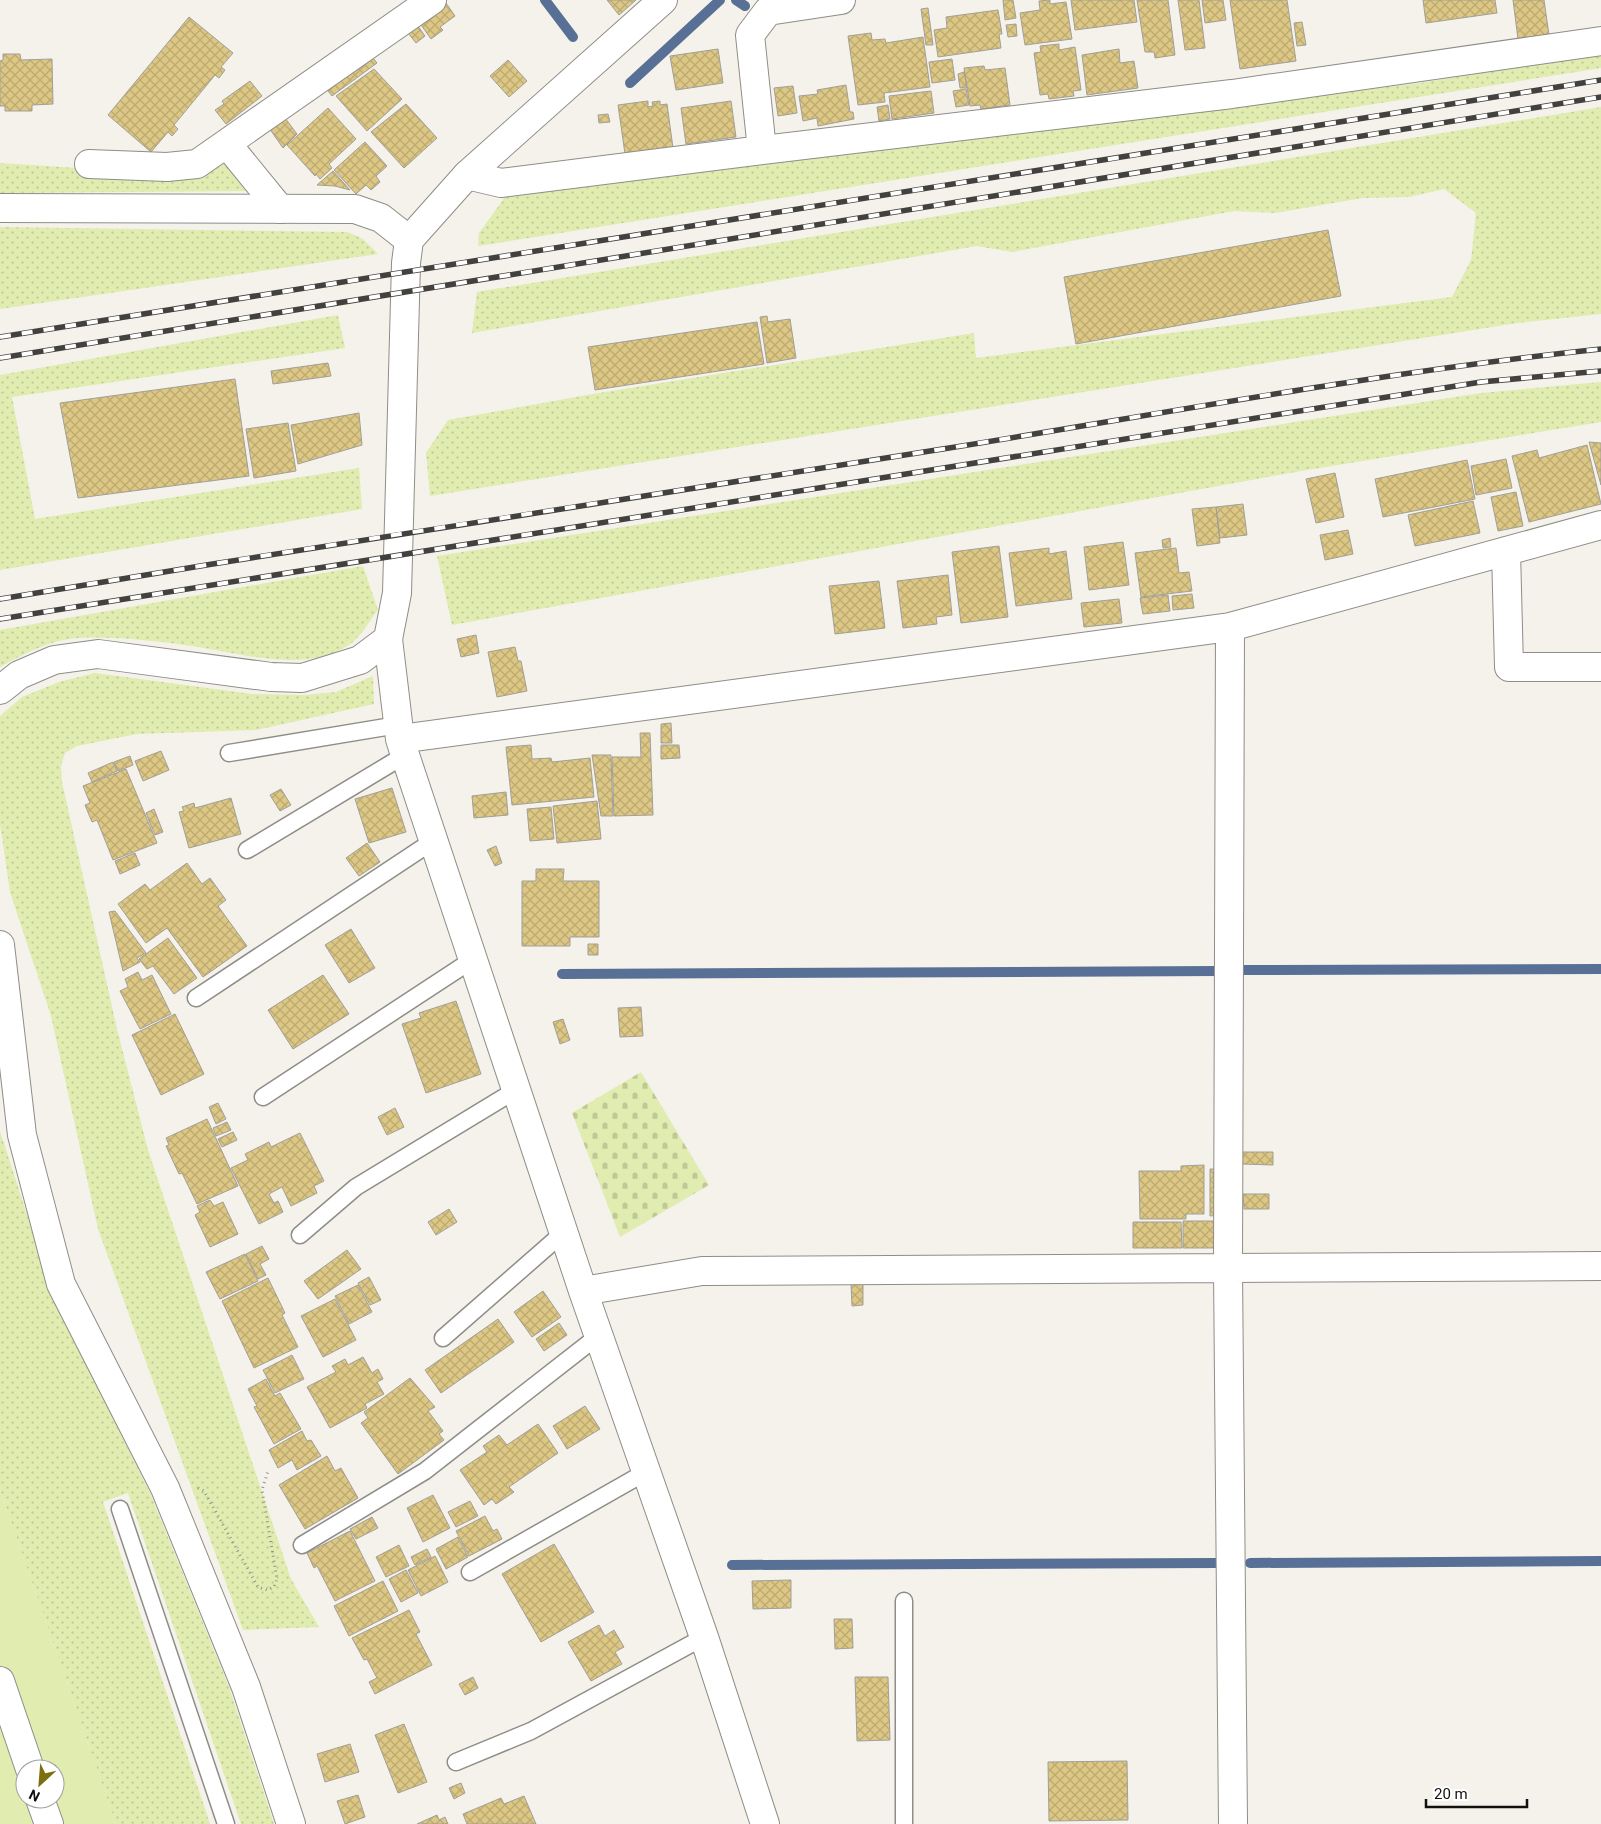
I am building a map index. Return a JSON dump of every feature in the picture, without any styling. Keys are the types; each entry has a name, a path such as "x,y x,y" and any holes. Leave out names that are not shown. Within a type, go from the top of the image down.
{"street":[{"path":"89,164 167,167 197,164 432,0"},
{"path":"663,0 467,175 409,240 406,262 397,593 388,639 401,740 563,1233 704,1637 765,1824"},
{"path":"762,150 750,35 768,11 841,0"},
{"path":"467,175 502,183 1232,94 1601,41"},
{"path":"227,144 280,209"},
{"path":"0,208 355,209 381,218 409,240"},
{"path":"401,740 1230,627 1601,525"},
{"path":"1506,551 1509,667 1601,667"},
{"path":"1230,627 1228,1269 1233,1824"},
{"path":"0,690 19,676 54,660 98,654 271,677 302,678 360,660 388,639"},
{"path":"0,945 22,1135 61,1284 165,1488 246,1687 291,1824"},
{"path":"583,1290 702,1271 1601,1266"},
{"path":"0,1681 27,1759"},
{"path":"44,1809 49,1824"}],"lane":[{"path":"229,753 401,740"},
{"path":"247,850 401,740"},
{"path":"196,998 433,840"},
{"path":"263,1097 472,960"},
{"path":"300,1235 356,1187 516,1090"},
{"path":"443,1338 563,1233"},
{"path":"302,1545 425,1471 598,1336"},
{"path":"470,1572 646,1472"},
{"path":"120,1509 226,1824"},
{"path":"904,1602 904,1824"},
{"path":"456,1762 531,1731 704,1637"}],"path":[{"path":"165,1488 178,1481 204,1490 258,1587 267,1590 274,1587 277,1579 262,1490 268,1471"}],"green space":[{"path":"1601,53 1601,68 478,246 479,233 505,197 1420,83"},
{"path":"1601,107 1601,314 1517,323 430,496 426,453 448,420 593,394 974,333 976,358 1452,297 1471,260 1476,213 1444,189 1409,197 1362,198 1275,213 1234,211 1012,252 977,246 472,333 477,292"},
{"path":"219,160 254,187 248,191 0,193 0,163 93,169"},
{"path":"0,227 348,232 363,239 378,254 0,309"},
{"path":"338,315 345,348 12,397 35,519 359,468 362,509 0,570 0,375"},
{"path":"1601,382 1601,422 1301,471 452,625 437,556 1481,393"},
{"path":"363,566 378,610 353,642 331,654 292,660 272,659 150,641 78,638 47,645 0,667 0,630"},
{"path":"95,673 252,694 305,695 336,692 373,676 374,704 256,730 137,734 77,746 65,753 61,766 62,782 117,1029 148,1150 291,1579 319,1627 243,1630 98,1229 51,1016 10,892 0,824 0,716 22,697 59,682"},
{"path":"641,1072 709,1185 620,1237 572,1113"},
{"path":"0,1131 49,1283 68,1328 150,1493 229,1687 274,1824 241,1824 128,1493 103,1502 210,1824 116,1824 0,1490"},
{"path":"0,1490 116,1824 0,1824"}],"building":[{"path":"607,0 636,0 619,15"},
{"path":"1003,0 1013,0 1016,18 1005,20"},
{"path":"1050,0 1050,4 1066,2 1072,39 1025,45 1020,13 1040,10 1039,1"},
{"path":"1071,0 1134,0 1137,22 1075,30"},
{"path":"1137,0 1168,0 1175,55 1155,58 1154,52 1145,52"},
{"path":"1178,0 1199,0 1205,48 1185,50"},
{"path":"1202,0 1223,0 1226,20 1205,23"},
{"path":"1230,0 1287,0 1296,61 1240,69"},
{"path":"1423,0 1495,0 1497,13 1426,23"},
{"path":"1513,0 1544,0 1549,35 1518,39"},
{"path":"446,3 455,16 440,27 443,30 431,39 419,22"},
{"path":"928,8 933,45 926,45 921,9"},
{"path":"998,10 1002,34 999,34 1001,48 938,57 934,30 947,28 946,17"},
{"path":"189,17 233,53 221,67 225,70 219,78 215,75 174,125 178,129 172,136 168,132 151,152 108,115"},
{"path":"1302,22 1306,45 1297,46 1294,23"},
{"path":"1016,24 1017,36 1008,37 1006,25"},
{"path":"418,26 425,36 416,43 408,33"},
{"path":"871,33 872,40 885,39 886,43 923,37 930,87 884,93 885,102 858,105 848,36"},
{"path":"1059,44 1059,50 1075,47 1081,90 1073,91 1074,96 1049,99 1048,94 1040,95 1034,53 1041,52 1040,46"},
{"path":"718,49 723,83 676,90 670,56"},
{"path":"1119,49 1120,63 1134,61 1138,88 1087,95 1082,55"},
{"path":"3,54 20,54 21,60 52,59 53,104 32,105 32,111 5,111 5,106 0,106 0,61 3,60"},
{"path":"370,54 377,63 332,96 324,86"},
{"path":"952,59 955,80 932,83 929,62"},
{"path":"508,60 527,81 509,97 490,76"},
{"path":"984,66 985,70 1005,68 1010,105 981,109 980,105 970,106 964,68"},
{"path":"374,69 402,99 367,131 336,96"},
{"path":"964,72 967,88 960,88 958,74"},
{"path":"250,81 262,96 226,124 215,110 224,104 222,101"},
{"path":"846,85 850,112 853,112 854,119 818,126 817,118 803,121 799,96 818,94 817,90"},
{"path":"793,86 797,113 778,116 774,88"},
{"path":"966,89 969,105 956,107 953,91"},
{"path":"931,91 934,113 892,119 889,96"},
{"path":"648,101 648,107 653,106 652,102 660,101 660,105 667,104 673,148 625,154 618,105"},
{"path":"731,101 736,137 686,144 681,108"},
{"path":"406,104 437,138 404,168 371,132"},
{"path":"888,105 890,119 879,121 877,107"},
{"path":"328,108 356,139 329,164 332,168 320,179 287,145"},
{"path":"282,114 297,134 283,148 267,125"},
{"path":"608,114 610,122 599,123 598,115"},
{"path":"365,142 387,166 376,176 380,182 371,190 366,185 356,194 334,170"},
{"path":"333,171 350,190 335,186 317,185"},
{"path":"1328,230 1341,296 1076,344 1064,277"},
{"path":"767,316 768,322 790,319 796,358 767,363 760,317"},
{"path":"757,322 764,364 595,390 588,347"},
{"path":"328,363 331,376 273,384 271,371"},
{"path":"235,379 249,476 78,498 60,403"},
{"path":"359,413 362,445 298,464 291,425"},
{"path":"288,423 296,471 254,478 246,429"},
{"path":"1589,442 1601,443 1601,485"},
{"path":"1587,445 1601,504 1529,522 1512,456 1537,450 1539,458"},
{"path":"1506,459 1512,488 1476,495 1471,466"},
{"path":"1467,460 1475,499 1383,517 1375,479"},
{"path":"1335,473 1344,517 1316,523 1306,479"},
{"path":"1516,492 1523,526 1498,531 1491,497"},
{"path":"1473,501 1480,533 1415,546 1408,515"},
{"path":"1243,504 1247,535 1220,538 1216,507"},
{"path":"1216,507 1220,543 1197,546 1192,509"},
{"path":"1348,530 1353,554 1325,560 1320,535"},
{"path":"1170,538 1171,547 1163,548 1162,540"},
{"path":"1123,542 1129,585 1089,590 1084,547"},
{"path":"999,546 1008,617 961,623 952,552"},
{"path":"1049,548 1049,554 1066,551 1072,599 1016,606 1009,553"},
{"path":"1176,548 1179,573 1189,572 1192,591 1141,597 1135,553"},
{"path":"948,575 952,615 936,617 937,624 903,628 897,581"},
{"path":"879,581 885,628 835,634 829,586"},
{"path":"1192,594 1194,608 1173,610 1172,596"},
{"path":"1168,595 1170,611 1143,614 1140,598"},
{"path":"1119,599 1122,623 1084,627 1081,603"},
{"path":"476,635 479,653 461,657 457,639"},
{"path":"515,647 518,661 521,661 527,691 497,697 488,652"},
{"path":"671,723 672,743 661,743 661,724"},
{"path":"640,733 650,733 653,815 614,816 612,757 641,757"},
{"path":"531,745 532,759 551,758 552,762 590,758 594,797 512,805 506,747"},
{"path":"661,745 679,745 680,758 661,759"},
{"path":"161,751 169,770 143,781 135,761"},
{"path":"592,755 611,755 613,816 601,816"},
{"path":"130,756 133,765 118,771 114,762"},
{"path":"113,762 117,771 92,782 88,773"},
{"path":"126,769 157,843 113,860 97,820 92,822 85,805 90,803 83,786"},
{"path":"392,788 406,832 369,843 355,799"},
{"path":"281,789 291,805 280,811 270,795"},
{"path":"506,792 508,815 474,818 472,796"},
{"path":"231,798 241,834 189,848 179,812 184,811 182,807 194,803 195,808"},
{"path":"597,801 601,839 557,843 553,806"},
{"path":"551,807 554,839 530,841 527,809"},
{"path":"154,809 163,832 155,835 146,813"},
{"path":"367,843 380,862 359,876 346,858"},
{"path":"496,846 502,863 495,866 487,850"},
{"path":"135,853 140,865 120,874 115,861"},
{"path":"187,863 202,884 210,878 226,900 218,906 247,946 203,977 167,928 146,943 118,904 145,884 150,890"},
{"path":"536,869 564,869 563,881 599,881 599,937 570,937 570,946 522,946 522,881 536,881"},
{"path":"115,911 146,953 137,958 140,962 123,971 109,912"},
{"path":"351,929 375,968 349,983 325,945"},
{"path":"168,938 197,978 174,994 153,966 147,969 139,959"},
{"path":"588,944 598,944 598,955 588,955"},
{"path":"138,972 142,980 152,975 171,1014 140,1029 120,991 128,987 125,979"},
{"path":"323,975 349,1014 293,1049 268,1010"},
{"path":"456,1001 481,1074 426,1093 402,1024 421,1018 419,1013"},
{"path":"641,1007 643,1036 620,1037 618,1008"},
{"path":"175,1014 204,1074 161,1095 132,1035"},
{"path":"563,1019 570,1040 560,1044 553,1022"},
{"path":"218,1103 226,1119 216,1124 209,1107"},
{"path":"395,1108 404,1127 387,1135 378,1117"},
{"path":"207,1119 238,1186 197,1204 182,1173 179,1174 166,1146 169,1145 166,1138"},
{"path":"227,1122 231,1130 216,1136 213,1128"},
{"path":"233,1132 237,1140 222,1147 218,1139"},
{"path":"300,1133 324,1181 314,1186 317,1193 291,1206 282,1187 269,1194 274,1203 278,1201 283,1212 259,1224 231,1168 248,1160 245,1154 269,1142 271,1147"},
{"path":"1243,1152 1273,1152 1273,1165 1242,1164"},
{"path":"1204,1165 1204,1214 1186,1214 1186,1219 1140,1219 1139,1171 1181,1171 1181,1166"},
{"path":"1210,1169 1220,1169 1221,1215 1210,1216"},
{"path":"1243,1194 1269,1194 1269,1209 1244,1209"},
{"path":"210,1200 214,1206 223,1202 238,1234 210,1247 195,1215 200,1212 197,1206"},
{"path":"449,1209 457,1222 436,1235 428,1222"},
{"path":"1183,1221 1218,1221 1218,1248 1183,1248"},
{"path":"1133,1222 1181,1222 1182,1248 1133,1248"},
{"path":"262,1246 269,1259 260,1264 266,1275 258,1279 246,1254"},
{"path":"347,1250 361,1269 318,1299 304,1281"},
{"path":"245,1254 258,1281 220,1299 206,1272"},
{"path":"369,1277 381,1300 370,1305 358,1283"},
{"path":"268,1278 285,1313 282,1315 298,1347 254,1368 222,1301"},
{"path":"851,1284 863,1284 863,1305 852,1306"},
{"path":"358,1285 372,1312 349,1324 335,1296"},
{"path":"543,1291 561,1317 532,1337 514,1312"},
{"path":"335,1299 356,1340 323,1357 301,1316"},
{"path":"498,1319 514,1342 441,1393 425,1370"},
{"path":"559,1323 567,1335 544,1351 536,1339"},
{"path":"292,1355 304,1379 275,1393 263,1370"},
{"path":"363,1357 372,1373 378,1369 383,1379 377,1382 384,1394 365,1404 367,1408 330,1428 307,1387 336,1372 332,1366 345,1359 348,1365"},
{"path":"410,1378 435,1407 428,1411 443,1431 439,1434 444,1440 398,1474 361,1423 368,1418 364,1412"},
{"path":"266,1379 275,1396 280,1393 301,1429 274,1444 254,1407 257,1406 248,1389"},
{"path":"585,1406 600,1429 567,1449 553,1426"},
{"path":"538,1424 558,1453 509,1487 514,1492 496,1504 492,1499 484,1505 460,1470 487,1452 483,1446 499,1435 507,1445"},
{"path":"302,1431 307,1441 311,1440 321,1456 297,1470 292,1460 278,1468 269,1450"},
{"path":"327,1456 335,1471 341,1468 358,1498 305,1529 279,1485"},
{"path":"433,1495 450,1528 423,1542 407,1508"},
{"path":"470,1501 478,1516 456,1527 448,1512"},
{"path":"485,1516 493,1531 497,1529 502,1539 469,1556 456,1531"},
{"path":"372,1517 378,1528 356,1539 350,1529"},
{"path":"350,1531 375,1581 335,1601 317,1566 314,1568 307,1553"},
{"path":"458,1537 468,1557 446,1569 436,1549"},
{"path":"554,1544 594,1612 541,1642 502,1574"},
{"path":"399,1545 409,1566 386,1577 376,1557"},
{"path":"427,1549 431,1557 415,1565 411,1557"},
{"path":"435,1556 448,1582 421,1596 408,1570"},
{"path":"406,1570 418,1593 401,1602 389,1579"},
{"path":"791,1580 791,1608 753,1609 752,1581"},
{"path":"383,1581 398,1611 349,1636 334,1606"},
{"path":"409,1610 420,1632 416,1634 432,1665 375,1694 369,1682 377,1678 367,1659 364,1660 352,1638"},
{"path":"834,1619 852,1619 853,1648 835,1649"},
{"path":"599,1625 605,1636 614,1630 624,1647 615,1652 622,1664 591,1681 568,1642"},
{"path":"473,1677 478,1688 465,1695 459,1684"},
{"path":"855,1677 888,1677 890,1740 857,1741"},
{"path":"404,1724 427,1782 398,1793 375,1735"},
{"path":"350,1744 359,1772 325,1782 317,1754"},
{"path":"1127,1761 1128,1820 1049,1821 1048,1762"},
{"path":"461,1783 465,1793 454,1799 449,1788"},
{"path":"358,1795 365,1817 345,1824 337,1801"},
{"path":"524,1796 536,1824 467,1824 463,1814 501,1798 504,1804"},
{"path":"437,1815 439,1820 445,1817 448,1824 417,1824"}],"waterway":[{"path":"545,0 573,37"},
{"path":"630,83 720,0"},
{"path":"736,0 745,6"},
{"path":"1244,970 1601,969"},
{"path":"562,974 1219,971"},
{"path":"1250,1563 1601,1561"},
{"path":"732,1565 1218,1563"}],"railway":[{"path":"0,337 1601,80"},
{"path":"0,358 1601,97"},
{"path":"0,599 949,448 1356,381 1519,358 1601,349"},
{"path":"0,619 1481,382 1601,371"}]}
